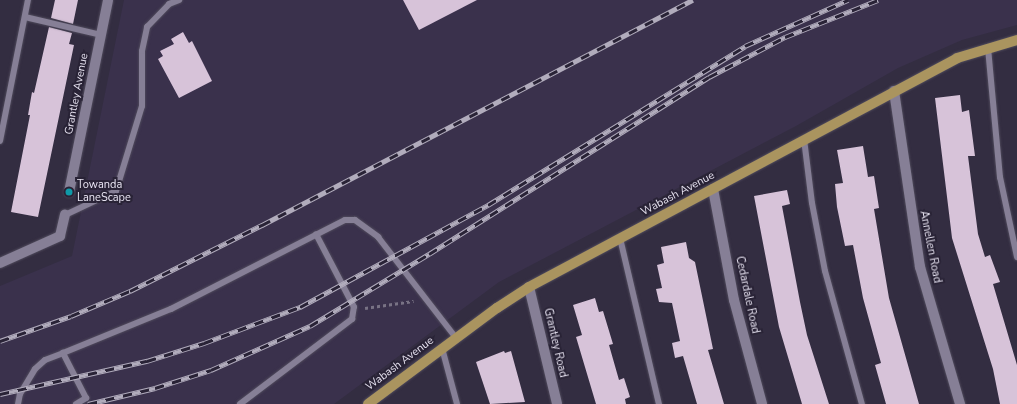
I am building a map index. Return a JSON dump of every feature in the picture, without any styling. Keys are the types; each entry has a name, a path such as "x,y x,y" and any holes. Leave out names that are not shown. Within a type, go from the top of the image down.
{"main road":[{"name":"Wabash Avenue","path":"368,404 442,348 529,287 957,58 1017,40"}],"street":[{"name":"Grantley Avenue","path":"69,192 108,0"},
{"name":"Annellen Road","path":"894,91 920,267 960,404"},
{"name":"Cedardale Road","path":"714,189 736,308 762,404"},
{"path":"0,263 60,236 65,215"},
{"name":"Grantley Road","path":"529,287 557,404"}],"lane":[{"path":"0,141 28,0"},
{"path":"65,215 116,191 142,106 142,51 147,28 169,4 179,0"},
{"path":"25,17 101,36"},
{"path":"988,48 1000,176 1017,258"},
{"path":"804,139 812,203 825,271 862,404"},
{"path":"18,404 20,394 35,369 45,360 171,309 345,220 355,220 378,237 456,338"},
{"path":"240,404 347,325 354,310 316,234"},
{"path":"620,238 659,404"},
{"path":"442,348 457,404"},
{"path":"62,353 86,398 76,404"}],"path":[{"path":"354,310 426,299"}],"shaded area":[{"path":"124,0 1017,0 1017,25 962,40 898,68 796,126 499,282 334,404 0,404 0,286 72,256"}],"building":[{"path":"55,0 78,0 73,24 51,18"},
{"path":"403,0 477,0 419,30"},
{"path":"49,27 72,33 69,44 74,45 38,217 11,212 30,115 28,115 32,92 34,93"},
{"path":"183,32 189,43 192,41 212,81 179,98 158,59 163,56 160,51 174,44 171,39"},
{"path":"960,95 962,112 969,110 975,156 968,156 978,234 985,257 990,255 1000,282 993,284 1017,365 1017,404 1000,404 993,369 952,238 935,98"},
{"path":"863,146 868,177 874,176 879,208 874,209 889,298 919,404 886,404 875,365 881,363 863,298 853,245 845,246 837,207 835,184 843,183 837,150"},
{"path":"787,190 790,204 782,206 800,302 807,335 829,404 802,404 779,327 754,196"},
{"path":"686,242 689,258 695,262 713,349 708,350 724,404 697,404 683,356 675,358 672,343 680,341 672,303 659,302 656,289 662,288 657,265 664,263 661,247"},
{"path":"595,298 599,312 603,311 613,344 609,345 619,380 624,378 630,397 625,399 626,404 596,404 576,337 582,335 573,305"},
{"path":"504,351 505,353 511,351 525,402 490,404 476,362"}],"railway":[{"path":"0,341 71,316 130,291 262,225 693,0"},
{"path":"0,394 147,361 204,343 300,307 488,205 745,46 848,0"},
{"path":"88,404 155,388 211,370 310,326 429,254 709,77 785,37 878,0"}],"place":[{"name":"Towanda LaneScape","path":"69,192"}]}
